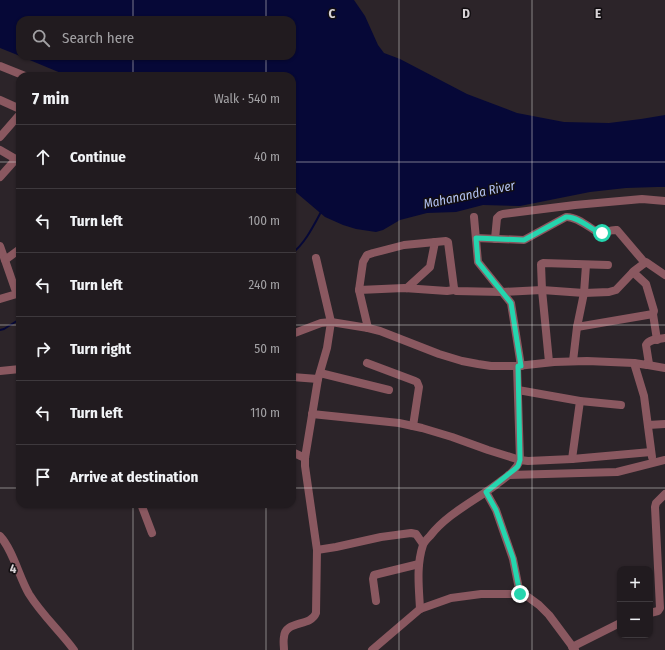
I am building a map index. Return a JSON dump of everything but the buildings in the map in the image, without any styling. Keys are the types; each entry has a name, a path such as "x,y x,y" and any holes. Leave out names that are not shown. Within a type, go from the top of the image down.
{"street":[{"path":"0,66 16,72"},
{"path":"0,100 16,107"},
{"path":"0,137 16,119"},
{"path":"0,150 16,159"},
{"path":"0,177 16,162"},
{"path":"495,239 497,218 503,214 627,200 642,199 665,201"},
{"path":"420,609 419,564 423,544 435,529 449,516 509,475 518,466 520,460 518,390 519,366 512,306 510,301 478,262 474,217"},
{"path":"476,238 524,240 566,217 569,217 574,218 599,233 613,229 617,230 645,263 647,262 665,275"},
{"path":"368,328 359,290 363,262 367,255 404,245 446,241 449,243 454,290"},
{"path":"407,288 430,268 435,242"},
{"path":"0,246 16,284"},
{"path":"5,260 16,252"},
{"path":"284,650 284,636 287,630 291,626 311,620 315,616 316,550 305,458 319,376 327,348 331,322 316,258"},
{"path":"359,290 407,288 447,291 502,292 542,290 584,292 613,291 616,290 633,272 645,263"},
{"path":"549,362 540,266 542,264 608,265"},
{"path":"573,361 577,327 584,292 586,265"},
{"path":"633,272 646,284 661,339 648,342 646,345 648,365"},
{"path":"0,299 16,291"},
{"path":"577,327 653,314"},
{"path":"296,332 321,323 331,322 368,328 462,361 491,366 519,366 549,362 587,361 634,363 665,368"},
{"path":"367,363 417,382 419,387 413,426"},
{"path":"634,363 644,396 653,464"},
{"path":"0,371 16,369"},
{"path":"296,377 319,376 389,390"},
{"path":"518,390 580,401 622,405"},
{"path":"572,459 580,401"},
{"path":"312,414 399,423 413,426 452,437 520,460 528,461 572,459 651,452"},
{"path":"648,425 665,424"},
{"path":"296,454 305,458"},
{"path":"509,475 617,472 665,460"},
{"path":"486,492 496,510 510,552 520,594"},
{"path":"653,612 658,611 660,608 655,507 656,503 665,494"},
{"path":"143,508 152,533"},
{"path":"316,550 381,537 411,533 416,534 423,544"},
{"path":"0,536 6,542 30,596 74,650"},
{"path":"376,601 373,579 374,575 419,564"},
{"path":"372,650 420,609 451,598 482,594 520,594 528,597 549,615 573,649 617,625"}],"water":[{"name":"Mahananda River","path":"0,0 354,0 365,16 378,45 384,53 400,59 467,94 517,113 564,122 609,123 665,115 665,187 626,188 590,192 520,206 483,205 456,212 427,213 400,220 383,230 376,232 356,229 325,217 296,192 296,72 58,72 29,60 296,60 296,16 16,16 16,55 0,48"}],"waterway":[{"path":"296,249 305,240 321,212"},
{"path":"0,330 16,322"}],"route":[{"path":"520,594 513,558 496,510 486,492 512,473 518,466 520,460 518,366 521,366 511,303 478,262 476,238 524,240 566,217 574,218 599,233 602,233"}]}
